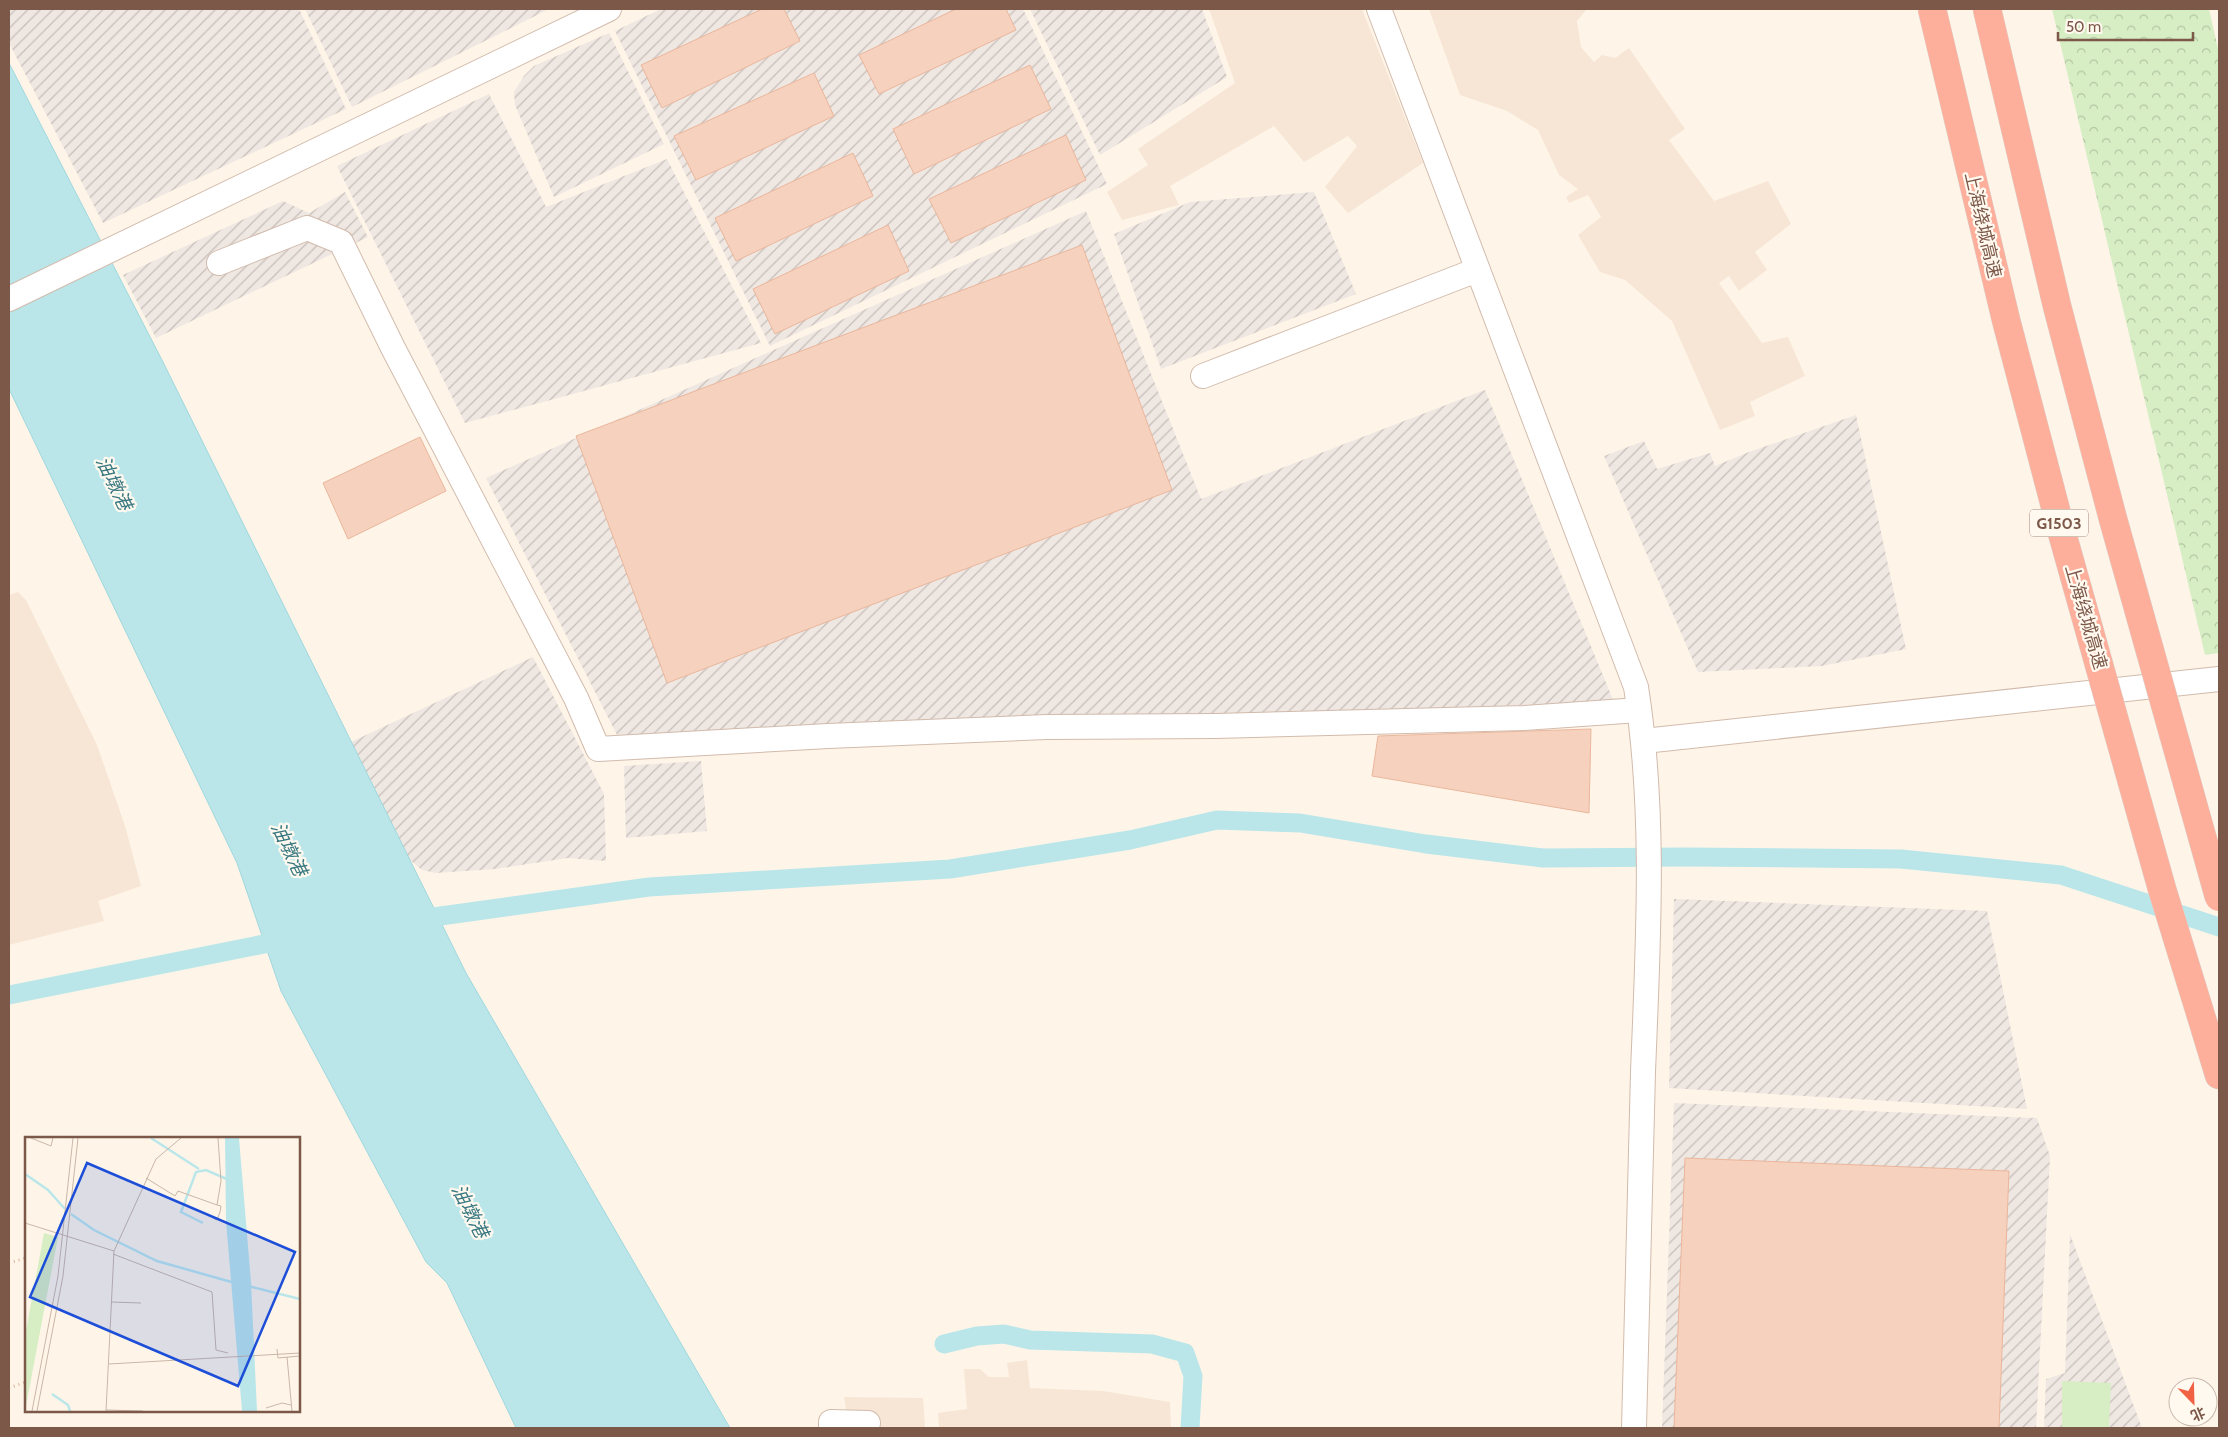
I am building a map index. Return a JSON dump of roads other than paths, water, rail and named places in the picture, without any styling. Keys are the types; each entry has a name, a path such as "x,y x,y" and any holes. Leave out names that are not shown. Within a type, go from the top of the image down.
{"highway":[{"name":"上海绕城高速","path":"1932,9 2006,320 2062,533 2162,889 2219,1075"},
{"name":"G1503","path":"1987,9 2060,316 2219,897"}],"street":[{"path":"9,298 608,9"},
{"path":"1379,9 1636,687 1644,741 1650,895 1640,1142 1634,1428"},
{"path":"219,263 256,246 307,228 342,242 394,348 576,698 598,749 1047,727 1216,726 1524,718 1639,710"},
{"path":"1203,376 1477,270"},
{"path":"1644,741 2219,679"},
{"path":"831,1428 831,1422 868,1423"}],"water":[{"name":"油墩港","path":"9,63 163,362 466,973 730,1428 516,1428 447,1283 426,1262 281,991 237,863 9,389"}],"waterway":[{"path":"412,920 649,887 950,869 1130,840 1217,820 1300,823 1426,844 1543,858 1901,859 2061,875 2219,927"},
{"path":"9,995 289,939"},
{"path":"944,1344 977,1336 1004,1334 1030,1340 1152,1344 1185,1353 1193,1376 1190,1428"}]}
